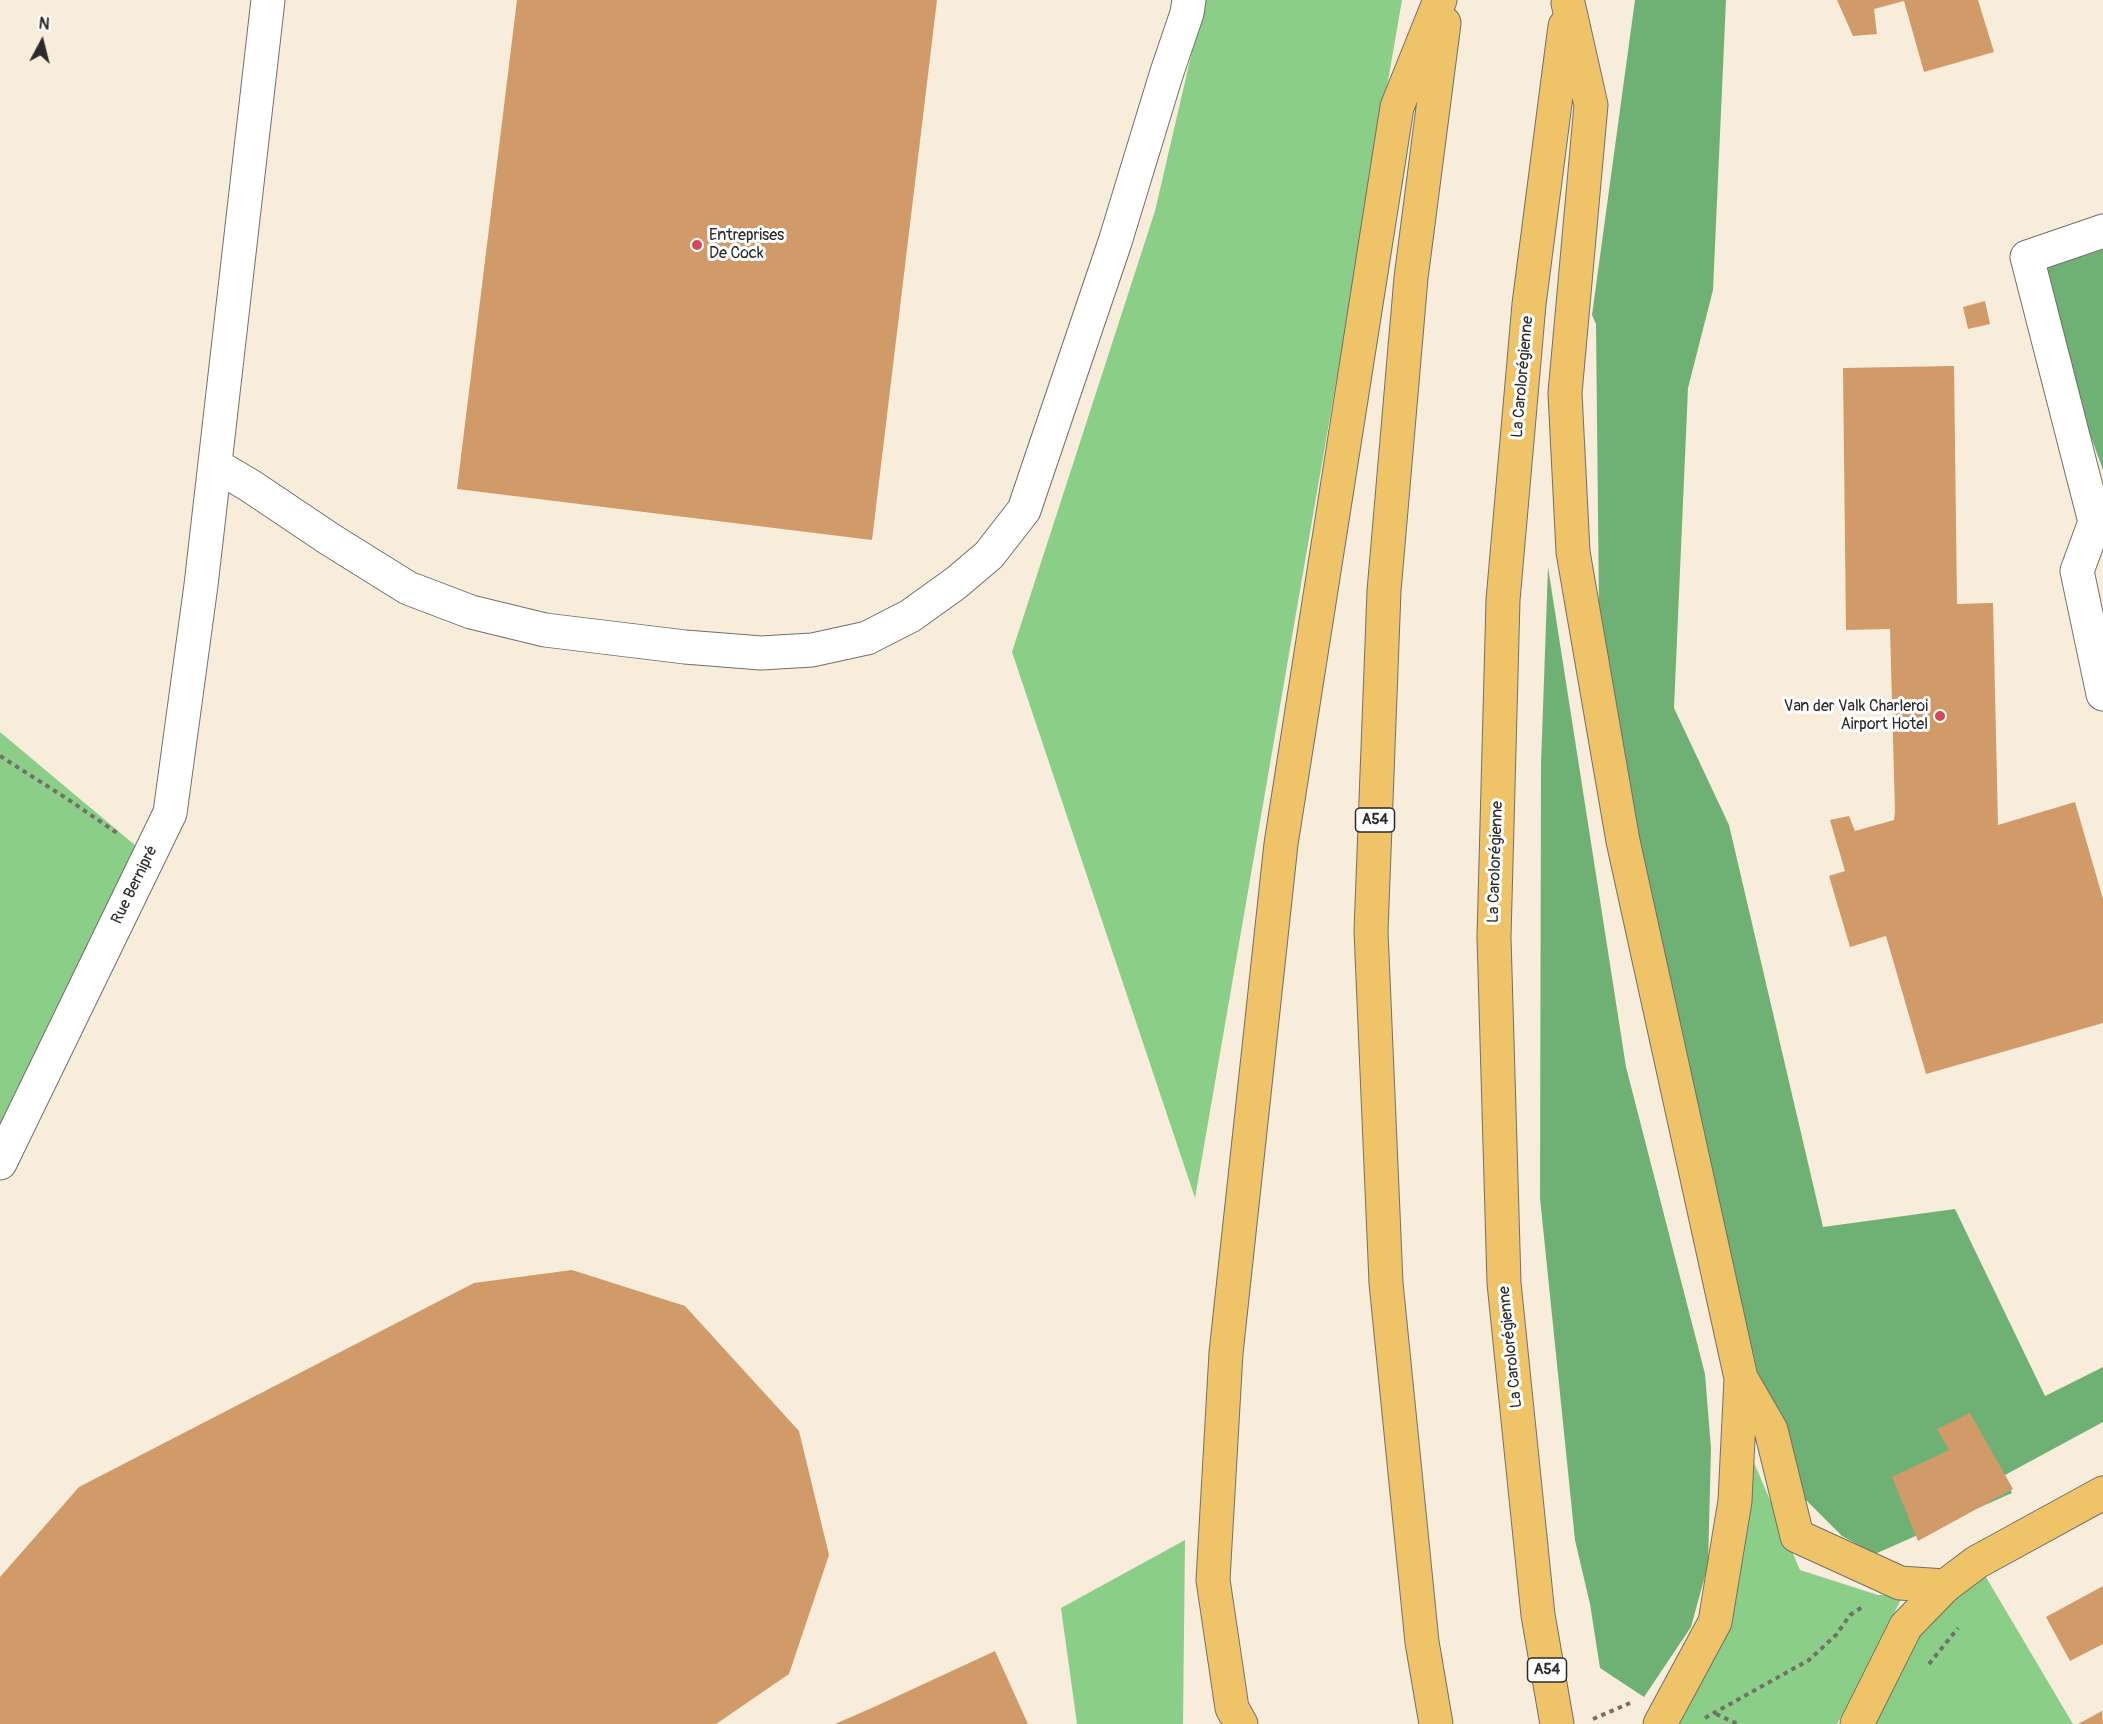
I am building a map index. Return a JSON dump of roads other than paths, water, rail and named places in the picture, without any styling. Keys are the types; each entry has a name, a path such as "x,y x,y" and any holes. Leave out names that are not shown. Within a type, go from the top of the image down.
{"main road":[{"path":"1241,1724 1232,1708 1213,1580 1226,1353 1281,844 1397,107 1440,0"},
{"name":"A54","path":"1436,1724 1422,1642 1386,1283 1371,931 1384,591 1411,278 1447,0"},
{"path":"1568,2 1591,105 1564,393 1573,552 1623,841 1741,1378 1735,1501 1715,1622 1663,1716"},
{"name":"La Carolorégienne","path":"1557,1724 1538,1615 1504,1283 1494,938 1503,600 1530,304 1568,2"},
{"path":"1741,1378 1771,1431 1797,1536 1900,1583 1945,1586"},
{"path":"1857,1724 1906,1626 1945,1586 1977,1562 2103,1493"}],"street":[{"name":"Rue Bernipré","path":"0,1163 170,813 201,585 268,0"},
{"path":"215,465 408,588 471,612 544,630 685,647 761,653 812,650 867,638 910,616 956,583 988,555 1024,510 1115,242 1187,13 1189,0"},
{"path":"2103,231 2027,257 2095,522 2077,571 2103,694"}],"place":[{"name":"Entreprises De Cock","path":"697,245"},
{"name":"Van der Valk Charleroi Airport Hotel","path":"1940,716"}]}
